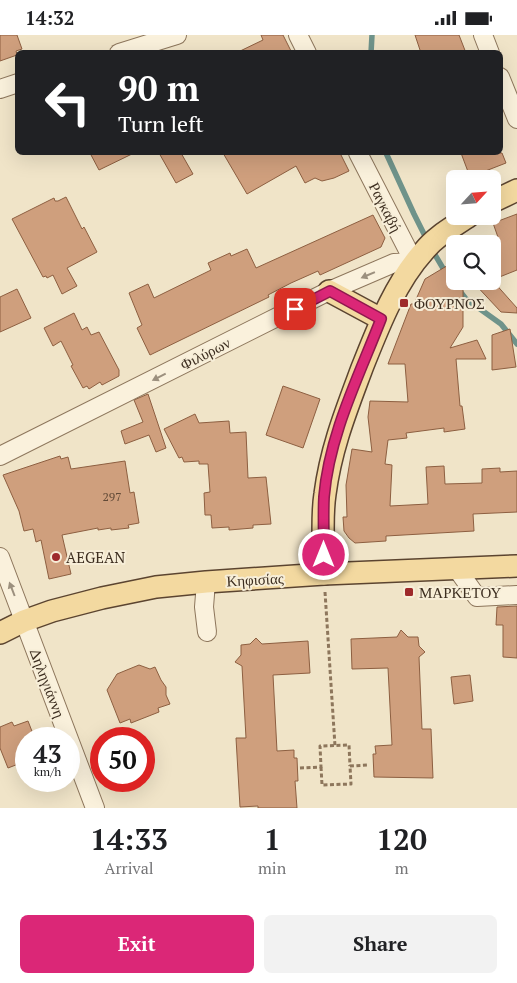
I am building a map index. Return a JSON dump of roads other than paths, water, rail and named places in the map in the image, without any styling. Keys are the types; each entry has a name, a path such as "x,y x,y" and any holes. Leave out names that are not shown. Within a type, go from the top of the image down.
{"main road":[{"path":"501,198 517,191"},
{"path":"324,574 324,497 338,429 381,319 414,263 438,238 456,225"},
{"path":"330,291 381,319"},
{"name":"Κηφισίας","path":"0,633 24,621 52,611 156,587 206,581 324,574 517,566"}],"street":[{"path":"129,50 177,35"},
{"path":"298,35 306,50"},
{"path":"483,35 489,50"},
{"path":"0,89 15,84"},
{"path":"503,84 517,119"},
{"name":"Ραγκαβή","path":"359,155 414,263"},
{"name":"Φιλύρων","path":"0,456 330,291 394,263 414,263"},
{"name":"Δηληγιάννη","path":"0,557 95,808"},
{"path":"457,569 476,597 517,595"},
{"path":"206,581 204,607 207,632"}],"waterway":[{"path":"371,50 372,35"},
{"path":"387,155 427,240"},
{"path":"431,248 446,273"},
{"path":"459,290 466,299 501,324 517,344"}],"place":[{"name":"ΦΟΥΡΝΟΣ","path":"404,303"},
{"name":"AEGEAN","path":"56,557"},
{"name":"ΜΑΡΚΕΤΟΥ","path":"409,592"}]}
